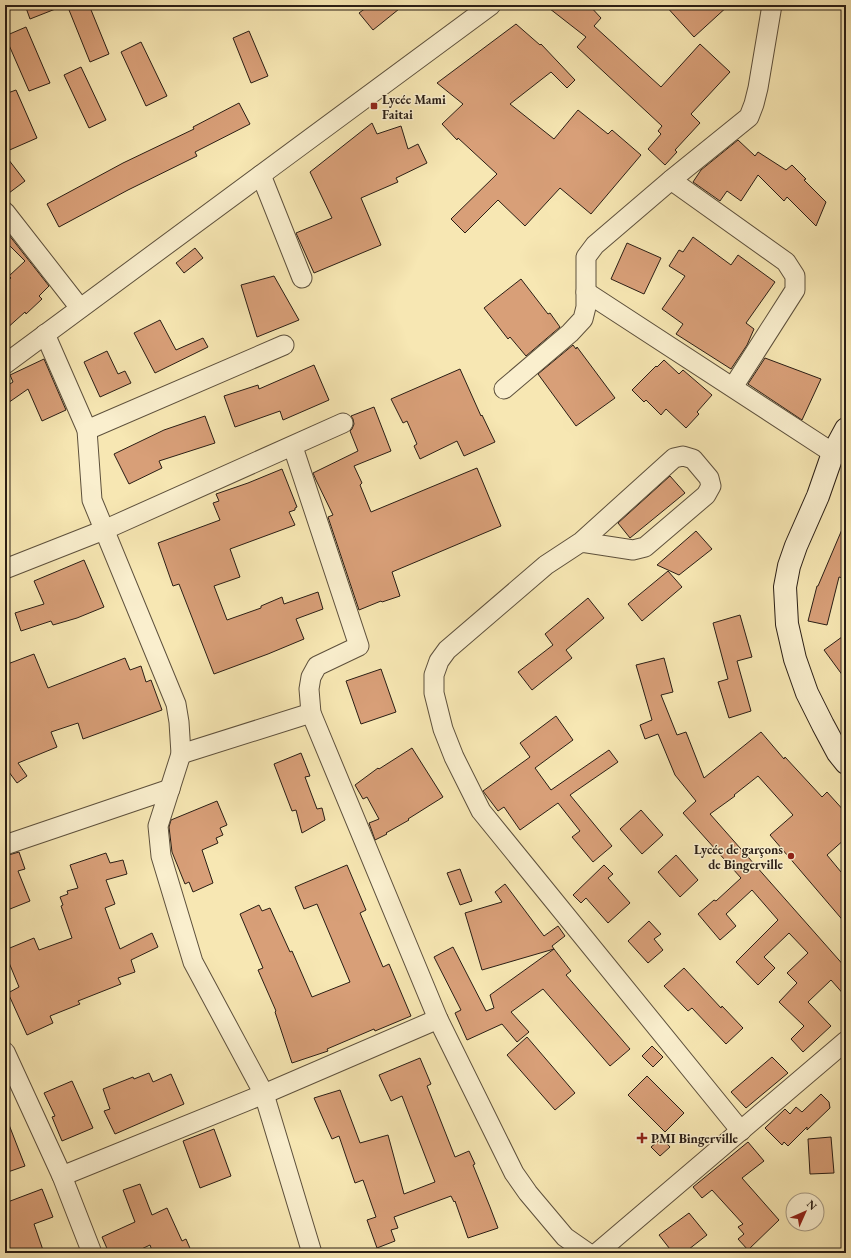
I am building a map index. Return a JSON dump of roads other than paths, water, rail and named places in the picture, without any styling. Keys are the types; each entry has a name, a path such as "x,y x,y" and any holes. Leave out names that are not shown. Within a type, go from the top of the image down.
{"main road":[{"path":"846,429 833,453 818,496 806,521 790,566 786,587 787,624 793,652 807,693 838,753 846,763"}],"street":[{"path":"5,364 492,5"},
{"path":"504,389 570,333 583,319 586,307 586,257 595,245 749,116 758,88 772,5"},
{"path":"261,175 302,278"},
{"path":"671,180 786,262 795,276 795,290 733,387"},
{"path":"5,212 80,308"},
{"path":"5,236 28,241"},
{"path":"586,292 833,453"},
{"path":"45,334 87,430 92,500 176,704 181,754 158,826 161,856 193,962 264,1094 312,1253"},
{"path":"87,430 284,345"},
{"path":"5,569 104,530 343,424"},
{"path":"293,447 359,646 317,666 311,677 311,714 438,1019 514,1173 528,1194 565,1237 588,1253"},
{"path":"581,542 633,550 644,547 706,495 710,486 709,478 693,459 683,456 674,458 581,542 546,565 447,650 439,661 434,675 434,693 454,757 480,811 741,1131"},
{"path":"181,754 311,714"},
{"path":"5,845 170,789"},
{"path":"62,1176 264,1094 438,1019"},
{"path":"597,1253 846,1040"},
{"path":"5,1052 62,1176 92,1253"}],"place":[{"name":"Lycée Mami Faitai","path":"374,106"},
{"name":"Lycée de garçons de Bingerville","path":"791,856"},
{"name":"PMI Bingerville","path":"642,1138"}]}
